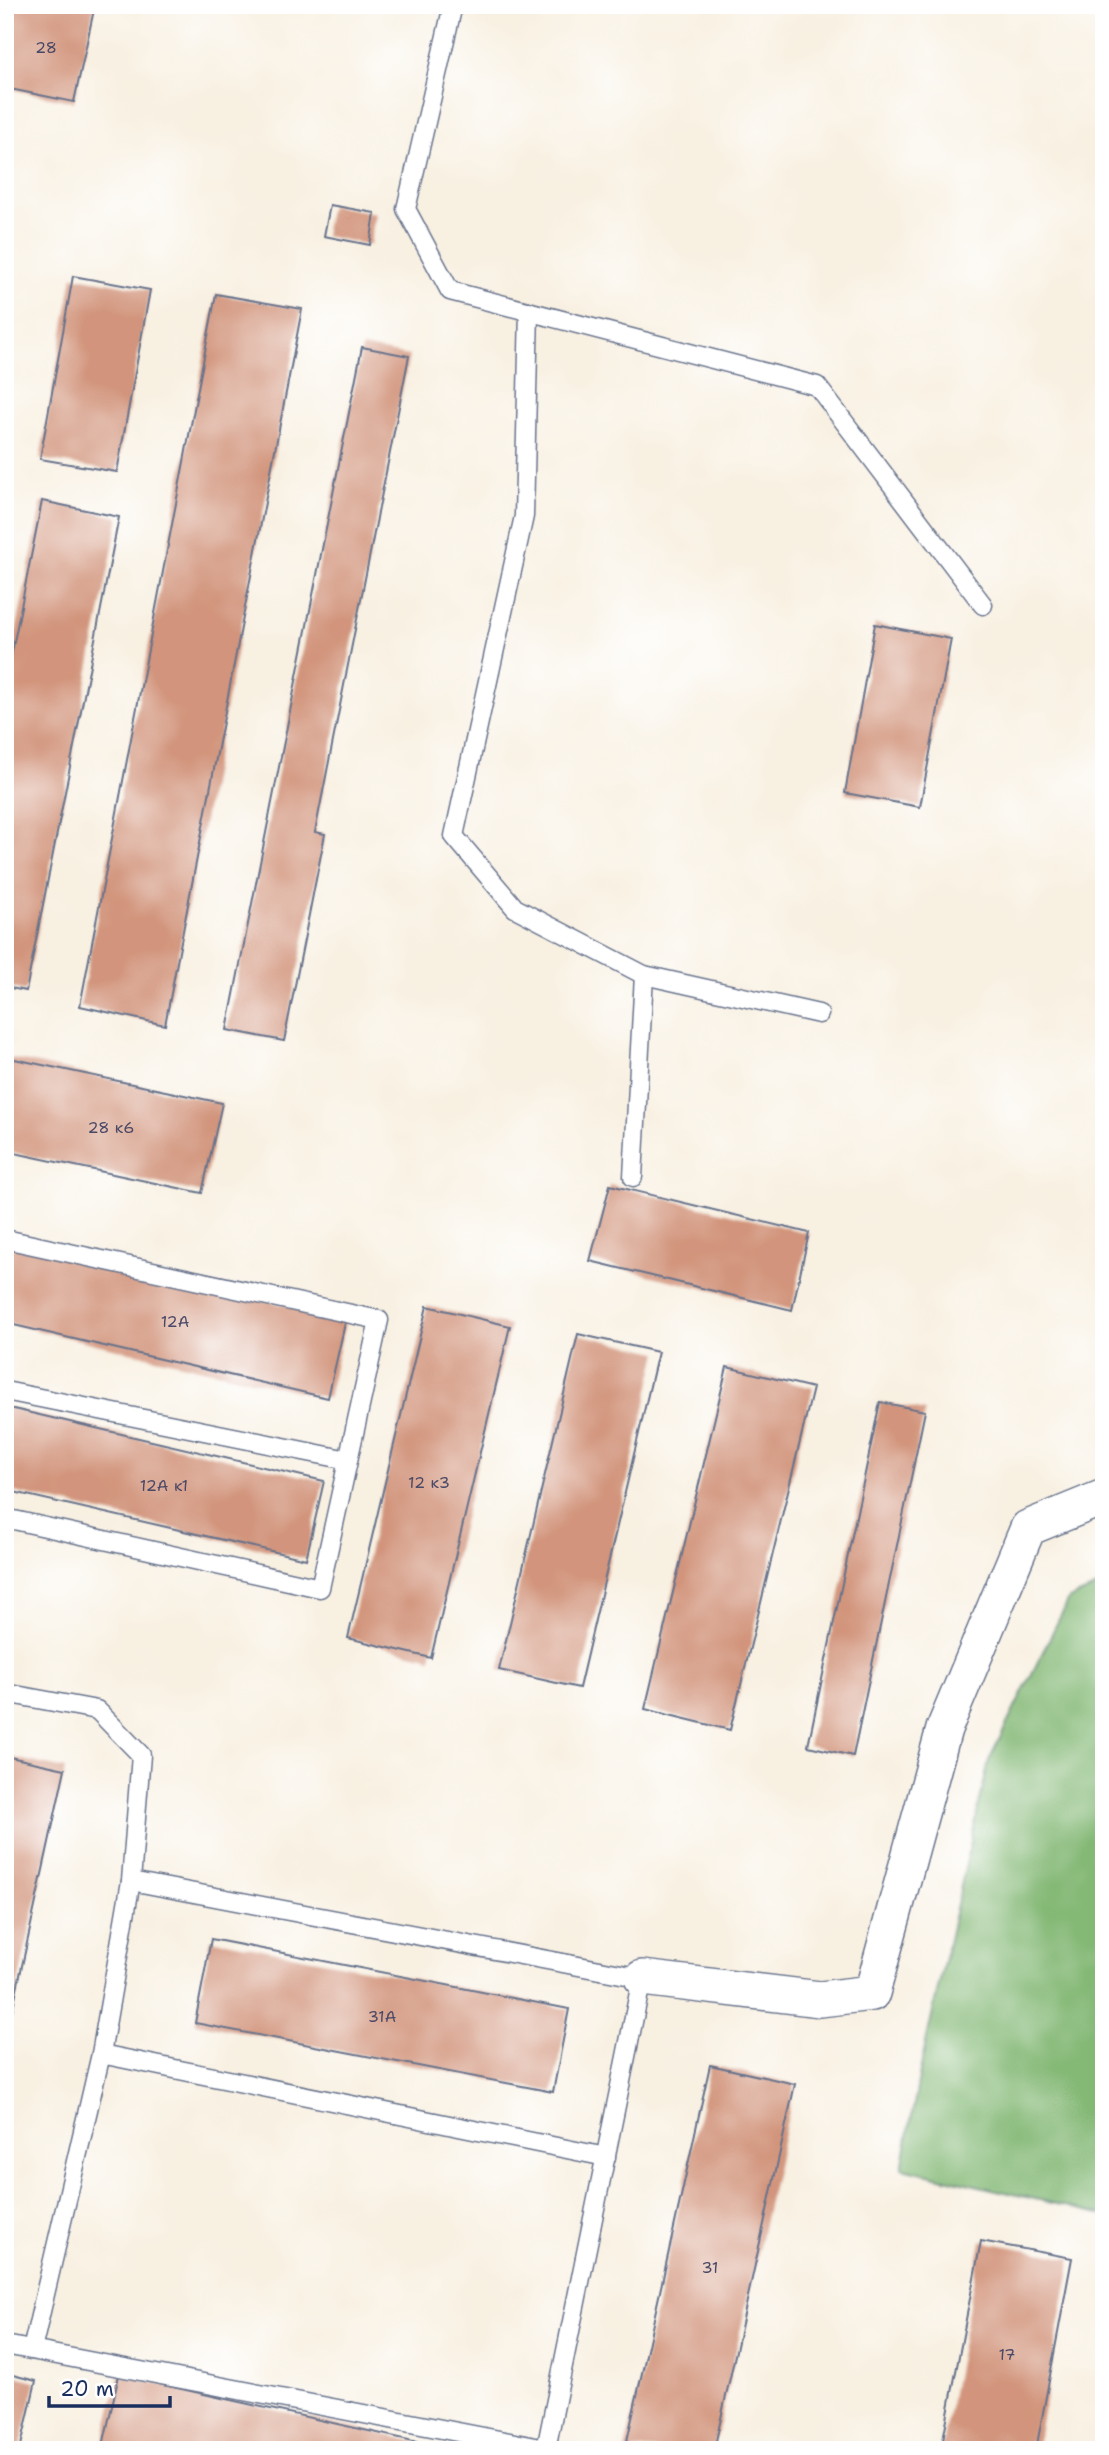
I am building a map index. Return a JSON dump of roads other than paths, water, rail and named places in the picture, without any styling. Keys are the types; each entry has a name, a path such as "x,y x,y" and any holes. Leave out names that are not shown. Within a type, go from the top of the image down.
{"street":[{"path":"642,1978 820,1999 872,1993 944,1729 1028,1528 1104,1497"}],"lane":[{"path":"453,5 406,209 450,291 817,386 983,606"},
{"path":"529,311 524,516 454,836 515,908 644,975 819,1014"},
{"path":"633,1177 644,975"},
{"path":"5,1239 379,1320 320,1588 5,1517"},
{"path":"5,1391 348,1460"},
{"path":"5,1693 97,1710 141,1755 131,1881 102,2054 32,2350"},
{"path":"5,2345 546,2449 642,1978 131,1881"},
{"path":"102,2054 606,2157"}]}
